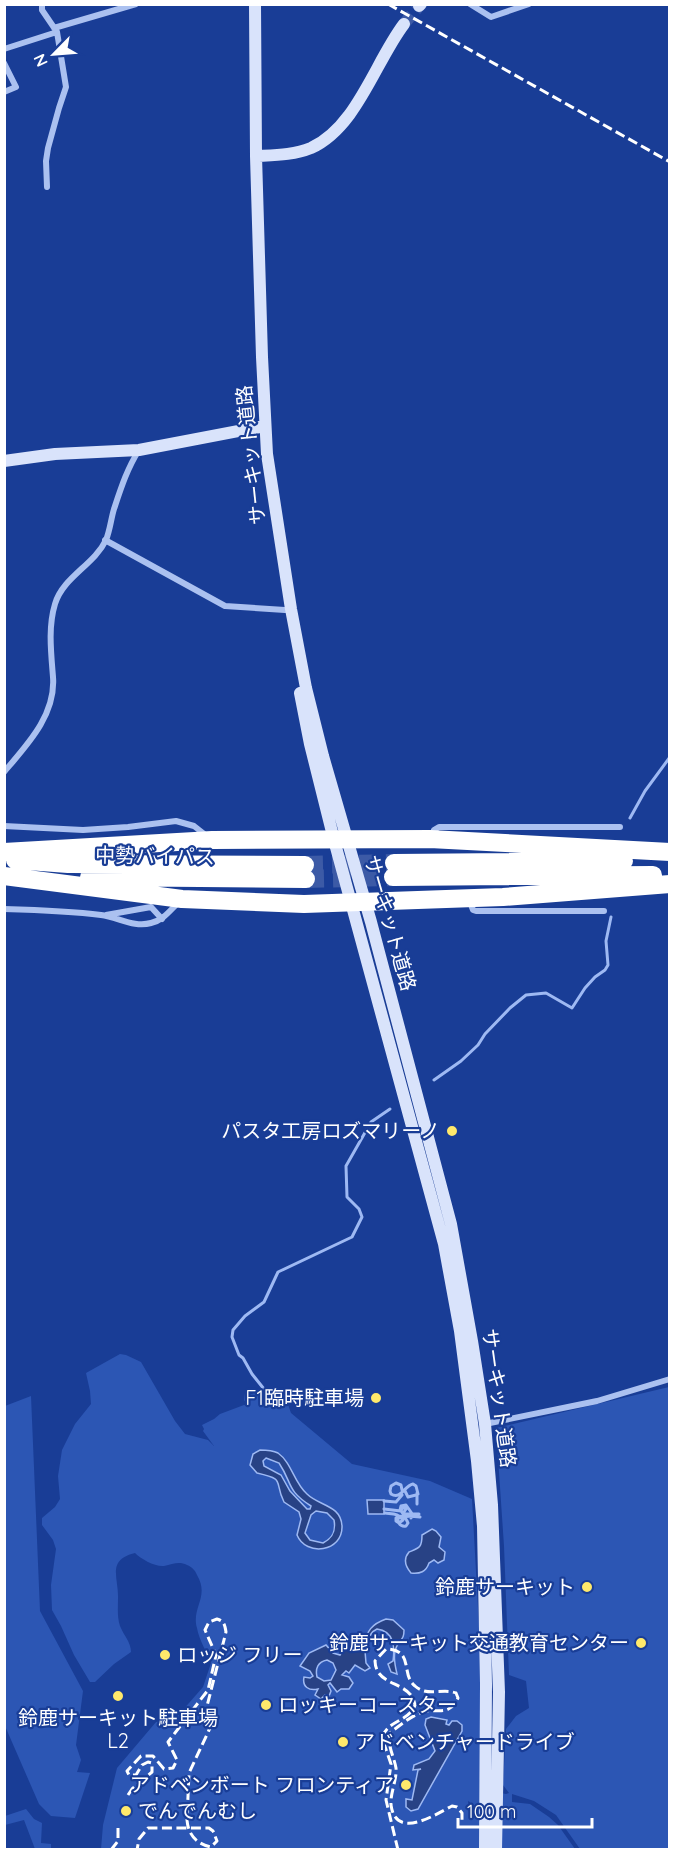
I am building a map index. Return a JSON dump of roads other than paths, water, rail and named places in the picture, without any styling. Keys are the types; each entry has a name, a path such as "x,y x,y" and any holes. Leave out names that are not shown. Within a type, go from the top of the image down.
{"highway":[{"path":"4,852 212,840 430,839 669,852"},
{"name":"中勢バイパス","path":"4,859 68,864 306,872 147,879 4,876"},
{"path":"669,860 394,870 669,874"},
{"path":"4,876 182,899 304,904 469,898 669,884"}],"street":[{"path":"42,4 42,9 56,30 66,87 48,148 47,187"},
{"path":"4,48 136,4"},
{"name":"サーキット道路","path":"255,4 256,156 267,454 301,661 340,840 451,1224 478,1426 492,1505 498,1650 495,1850"},
{"path":"470,4 491,17 529,4"},
{"path":"256,156 303,150 331,135 351,112 392,39 404,24"},
{"path":"4,63 16,87 4,92"},
{"path":"4,460 55,454 139,450 265,426"},
{"path":"4,772 38,731 50,701 53,678 50,648 55,604 60,591 95,556 105,540 123,480 139,450"},
{"path":"267,454 271,513 285,610 308,734 340,840"},
{"path":"105,540 225,606 285,610"},
{"path":"4,826 83,830 176,821 194,826 212,840"},
{"path":"430,839 439,827 620,827"},
{"path":"469,898 471,907 476,911 604,911"},
{"path":"4,909 104,916 140,925 162,919 182,899"},
{"path":"104,916 151,907 162,919"},
{"path":"478,1426 597,1401 669,1379"},
{"name":"サーキット道路","path":"478,1426 485,1603 485,1850"}],"waterway":[{"path":"630,818 645,791 670,757"},
{"path":"434,1080 461,1061 510,1008 526,995 546,993 572,1008 585,988 608,965 606,941 611,917"},
{"path":"264,1389 239,1355 232,1337 233,1330 245,1316 264,1302 278,1272 352,1237 362,1217 359,1209 347,1197 346,1166 371,1122 390,1109"},
{"path":"402,1490 401,1485 396,1483 391,1486 390,1491 391,1494 397,1495 413,1484 418,1494"},
{"path":"405,1491 408,1497 416,1495"},
{"path":"417,1493 417,1504"},
{"path":"384,1501 396,1502 402,1495"},
{"path":"400,1510 401,1506 406,1505 413,1515 411,1518"},
{"path":"404,1512 406,1509 403,1507 401,1511 405,1516"},
{"path":"384,1509 401,1511"},
{"path":"385,1513 399,1516 401,1518 403,1520 399,1523 396,1521 396,1518 398,1517 400,1516 401,1516 403,1517 405,1518 408,1523 404,1526 401,1525 400,1524 399,1523 398,1522 398,1518 401,1517 403,1516 420,1517"},
{"path":"403,1514 419,1514"}],"tunnel":[{"path":"404,24 419,6"},
{"path":"305,865 394,863"},
{"path":"306,879 393,877"}],"railway":[{"path":"388,4 670,162"},
{"path":"128,1795 152,1772 152,1763 148,1762 142,1765 136,1775 129,1775 127,1771 141,1756 153,1756 164,1769 173,1768 177,1760 168,1742 208,1690 216,1655 205,1630 209,1622 219,1620 224,1624 226,1632 206,1710 210,1728 189,1773 187,1820 188,1825 189,1830 197,1841 211,1847 217,1841 213,1831 209,1828 148,1828 139,1839 137,1850"},
{"path":"398,1850 386,1800 391,1764 382,1738 388,1728 408,1715 415,1705 407,1691 381,1676 377,1670 375,1661 386,1649 395,1650 401,1654 408,1675 415,1686 424,1691 456,1693 458,1698 450,1708 420,1713 391,1732 390,1746 396,1768 391,1800 394,1816 400,1821 417,1822 452,1806 457,1807 462,1813 462,1823"},
{"path":"111,1850 118,1841 118,1825"}],"place":[{"name":"パスタ工房ロズマリーノ","path":"452,1131"},
{"name":"F1臨時駐車場","path":"376,1398"},
{"name":"鈴鹿サーキット","path":"587,1587"},
{"name":"鈴鹿サーキット交通教育センター","path":"641,1643"},
{"name":"ロッジ フリー","path":"165,1655"},
{"name":"鈴鹿サーキット駐車場 L2","path":"118,1696"},
{"name":"ロッキーコースター","path":"266,1705"},
{"name":"アドベンチャードライブ","path":"343,1742"},
{"name":"アドベンボート フロンティア","path":"406,1785"},
{"name":"でんでんむし","path":"126,1811"}]}
